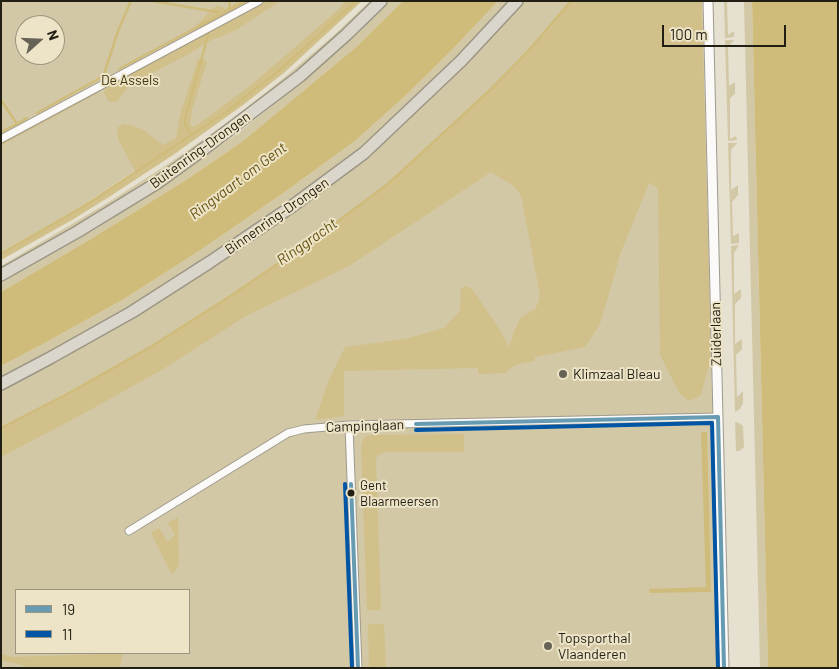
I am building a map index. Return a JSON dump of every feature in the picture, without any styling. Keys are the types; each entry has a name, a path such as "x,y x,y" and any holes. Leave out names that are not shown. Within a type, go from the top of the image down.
{"highway":[{"name":"Buitenring-Drongen","path":"1,275 77,232 157,183 300,76 381,1"},
{"name":"Binnenring-Drongen","path":"1,384 67,349 148,302 291,207 364,153 461,61 517,1"}],"street":[{"path":"1,139 259,1"},
{"name":"Zuiderlaan","path":"708,1 724,668"},
{"name":"Campinglaan","path":"129,531 288,433 304,429 349,425 718,417"},
{"path":"349,425 358,668"}],"green space":[{"name":"De Assels","path":"1,1 353,1 223,112 71,213 1,252"},
{"path":"239,1 280,1 236,30 213,39 187,55 129,85 116,102 109,102 104,93 107,85 197,37 195,27 213,8 218,5 226,9"},
{"path":"345,1 362,1 285,72 243,105 176,153 109,197 1,260 1,252 71,213 135,171 118,139 117,128 123,124 132,125 145,131 163,145 176,138 180,115 198,59 204,59 207,62 192,110 190,125 194,127 250,86 339,9"},
{"path":"370,1 374,1 288,79 173,165 63,234 1,270 1,266 109,202 234,118 333,36"},
{"path":"389,1 403,1 356,47 243,141 186,180 1,292 1,283 96,229 238,133 305,80 351,39"},
{"path":"498,1 702,1 719,668 1,668 1,366 124,299 202,249 355,141 403,98"},
{"path":"571,1 702,1 711,357 701,395 689,401 680,394 660,355 658,188 649,183 621,252 600,324 585,347 535,357 535,361 512,367 505,373 478,374 478,368 344,371 344,416 315,420 328,382 345,347 405,339 444,328 460,311 461,288 467,286 472,289 509,347 521,317 535,309 540,295 519,192 512,185 491,172 349,266 246,316 165,368 1,457 1,428 69,393 152,346 232,295 314,239 389,183 490,90 529,50"},
{"path":"724,1 727,1 728,35 734,31 734,37 725,38"},
{"path":"744,1 752,1 768,668 760,668"},
{"path":"725,40 734,40 728,47 729,86 735,82 735,94 730,98 730,139 736,136 737,140 728,141"},
{"path":"728,143 737,143 731,150 731,190 738,185 738,195 732,202 733,236 739,233 739,243 731,244"},
{"path":"739,245 734,253 734,294 741,289 741,298 735,304 735,344 742,339 742,349 736,355 737,397 743,391 743,403 740,409 735,412 731,246"},
{"path":"735,422 743,426 744,447 739,451 736,451"},
{"path":"464,434 464,452 385,452 379,454 376,459 381,610 367,610 361,448 363,438 370,435"},
{"path":"178,517 179,565 172,575 151,533 159,528 168,542 175,535 168,523"},
{"path":"368,624 384,624 386,668 369,668"},
{"path":"1,654 12,657 123,654 120,668 33,668 1,660"}],"water":[{"name":"Ringvaart om Gent","path":"403,1 498,1 403,98 355,141 202,249 124,299 1,366 1,292 186,180 243,141 356,47"},
{"path":"752,1 838,1 838,668 768,668"},
{"path":"701,432 707,432 711,592 650,593 649,589 706,587"}],"waterway":[{"path":"37,113 104,74 118,31 131,1"},
{"path":"152,1 218,12"},
{"path":"229,10 230,1"},
{"path":"119,69 246,1"},
{"path":"1,254 91,202 226,112 282,68 356,1"},
{"name":"Ringgracht","path":"1,428 69,393 152,346 232,295 314,239 389,183 490,90 529,50 571,1"},
{"path":"110,85 209,32 185,118 185,125 192,135"},
{"path":"1,144 97,92"},
{"path":"1,100 17,124 1,132"},
{"path":"17,124 27,118"}],"transit line":[{"name":"19","path":"416,424 718,417 724,668"},
{"name":"11","path":"416,430 712,423 718,668"},
{"name":"11","path":"345,484 352,668"},
{"name":"19","path":"351,484 358,668"}],"place":[{"name":"Klimzaal Bleau","path":"563,374"},
{"name":"Gent Blaarmeersen","path":"351,493"},
{"name":"Topsporthal Vlaanderen","path":"548,646"}]}
